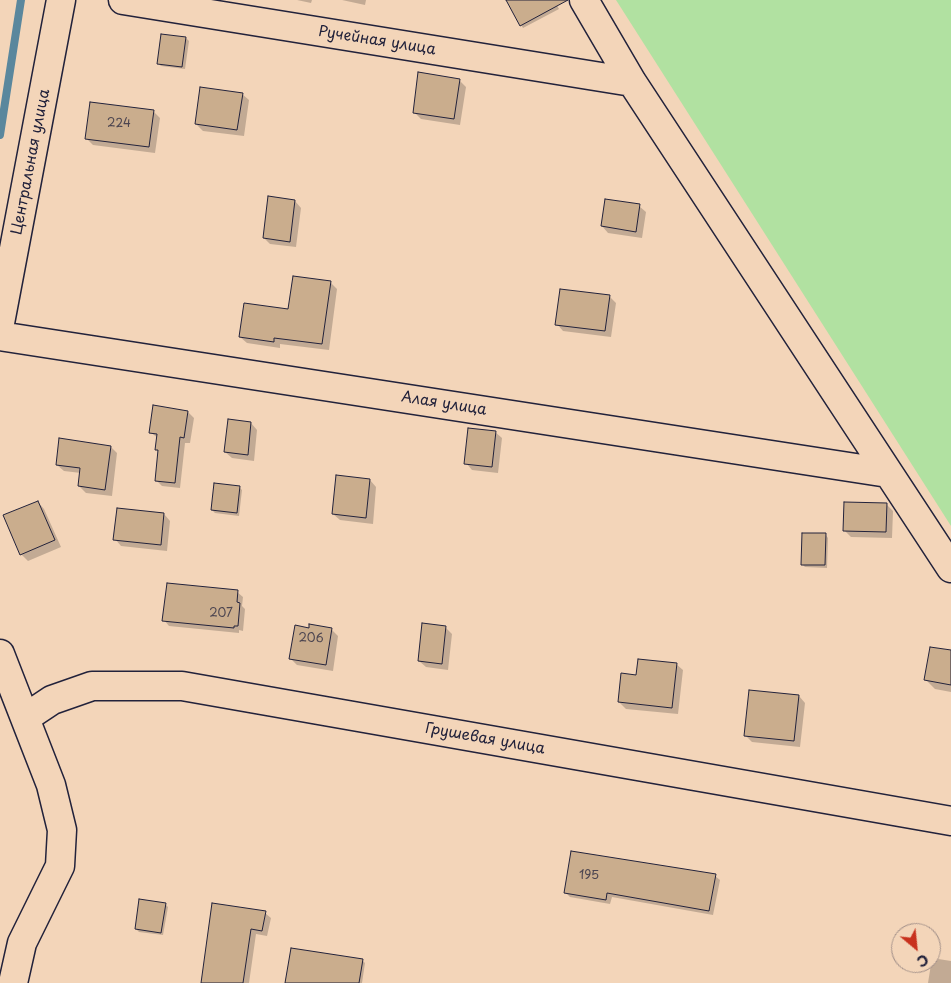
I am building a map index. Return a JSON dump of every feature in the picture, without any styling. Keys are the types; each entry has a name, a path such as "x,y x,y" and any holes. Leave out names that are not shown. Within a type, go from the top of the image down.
{"street":[{"name":"Центральная улица","path":"0,323 61,0"},
{"name":"Ручейная улица","path":"122,0 632,82"},
{"path":"584,0 632,82 762,277 951,568"},
{"name":"Алая улица","path":"0,336 888,473"},
{"path":"0,654 51,785 62,830 60,866 22,943 13,983"},
{"name":"Грушевая улица","path":"25,718 52,700 92,686 182,686 951,821"}],"green space":[{"path":"616,0 951,0 951,526"}],"building":[{"path":"506,0 568,0 520,26"},
{"path":"161,34 186,37 182,67 157,64"},
{"path":"418,72 460,79 454,119 413,113"},
{"path":"200,87 243,93 237,130 195,124"},
{"path":"90,102 154,110 149,147 85,139"},
{"path":"268,196 295,200 290,242 263,238"},
{"path":"605,199 640,204 636,232 601,226"},
{"path":"293,276 331,281 322,344 274,338 274,342 239,337 244,303 288,309"},
{"path":"560,289 610,295 605,331 555,325"},
{"path":"153,405 188,411 184,438 180,437 175,483 155,481 158,450 155,450 157,434 149,433"},
{"path":"228,419 251,422 248,455 224,452"},
{"path":"468,428 496,431 492,467 464,464"},
{"path":"59,438 111,446 105,490 78,486 80,468 56,465"},
{"path":"336,475 370,479 366,518 332,514"},
{"path":"214,483 240,486 237,513 211,510"},
{"path":"38,501 55,540 20,555 3,515"},
{"path":"844,502 887,503 886,532 843,531"},
{"path":"117,508 164,513 161,545 113,540"},
{"path":"802,533 826,533 825,565 801,565"},
{"path":"167,583 238,590 237,602 240,603 238,626 234,626 234,628 162,621"},
{"path":"422,623 446,626 442,664 418,661"},
{"path":"309,624 332,628 326,665 289,659 295,625 309,628"},
{"path":"930,647 951,650 951,685 924,680"},
{"path":"638,659 677,663 672,708 618,702 621,673 636,675"},
{"path":"749,690 799,695 794,741 744,736"},
{"path":"571,851 716,874 709,911 607,893 606,900 564,893"},
{"path":"139,899 166,903 161,933 135,929"},
{"path":"212,903 266,911 262,931 251,929 243,983 201,983"},
{"path":"291,948 363,959 359,983 285,983"}],"waterway":[{"path":"0,135 21,0"}]}
